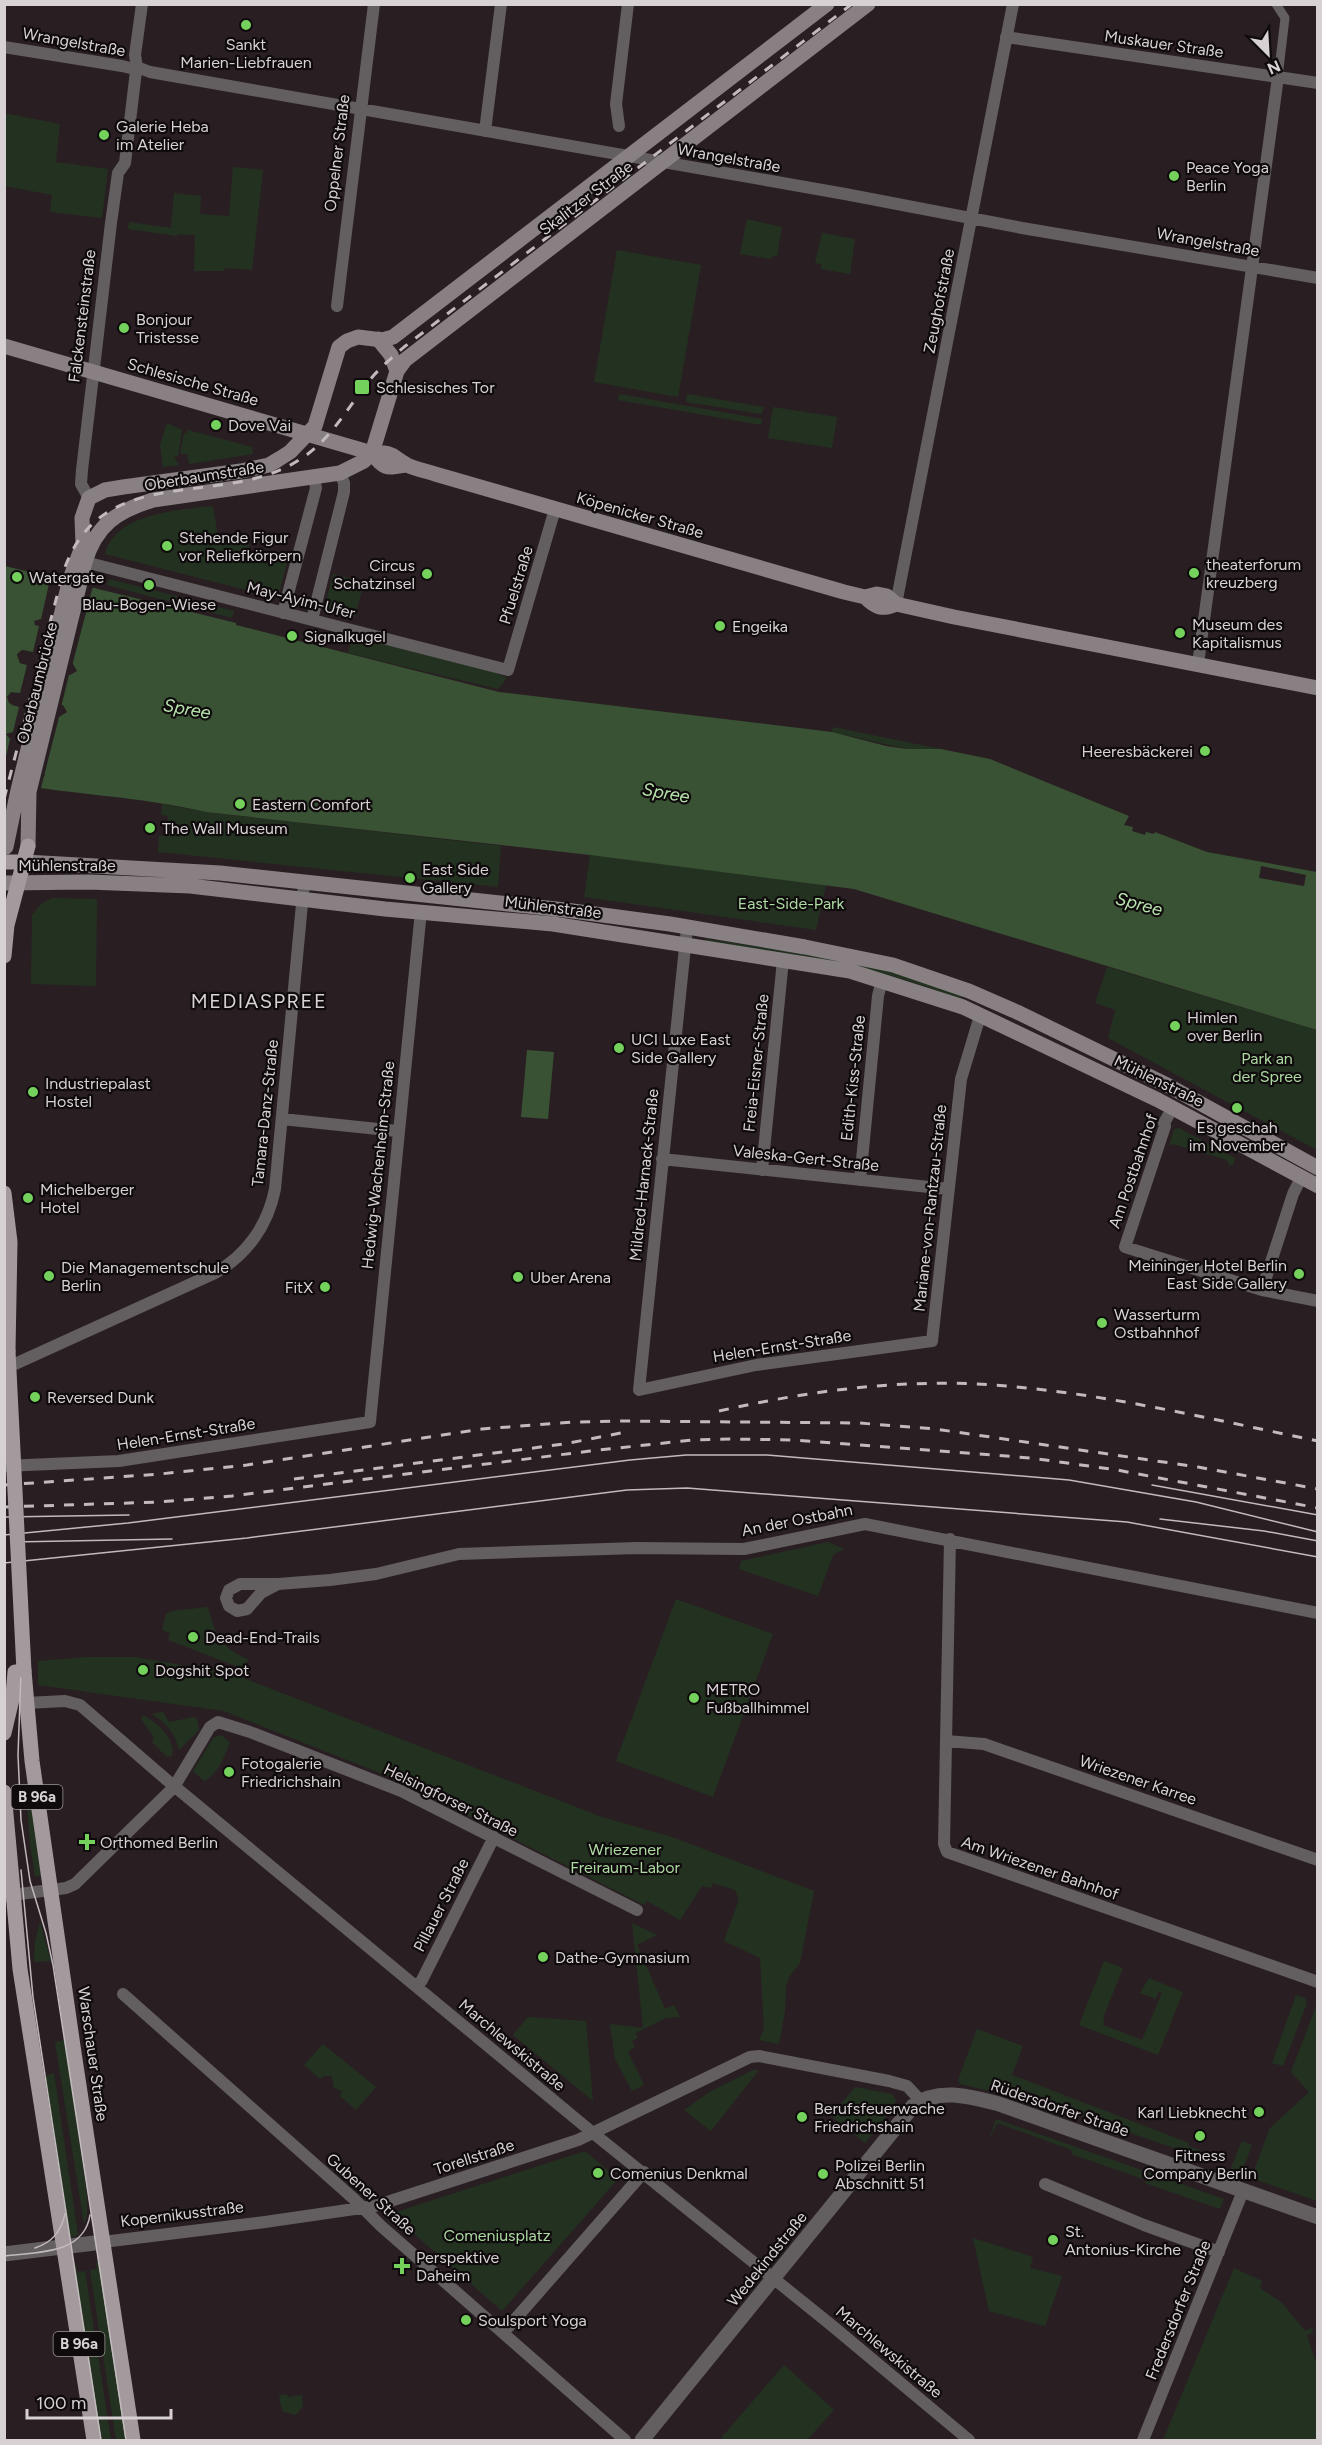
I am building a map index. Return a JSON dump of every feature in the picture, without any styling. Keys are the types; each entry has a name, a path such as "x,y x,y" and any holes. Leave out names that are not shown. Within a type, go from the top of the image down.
{"main road":[{"name":"Skalitzer Straße","path":"308,434 319,416 335,354 347,340 358,337 378,339 393,337 827,4"},
{"name":"Skalitzer Straße","path":"372,453 397,371 405,360 868,4"},
{"path":"378,339 391,355 397,371"},
{"name":"Schlesische Straße","path":"4,346 372,453"},
{"name":"Oberbaumstraße","path":"89,498 114,488 258,468 279,459 308,434"},
{"name":"Köpenicker Straße","path":"372,453 385,452 396,456 406,465 865,597 885,595 896,604 1317,688"},
{"name":"Oberbaumstraße","path":"75,581 80,562 100,530 134,506 153,500 340,473 364,461 372,453"},
{"name":"Falckensteinstraße","path":"80,562 83,544 82,518 89,498"},
{"name":"Oberbaumbrücke","path":"23,791 75,581"},
{"path":"4,956 5,931 13,901 11,884 25,862 28,846 23,791"},
{"path":"23,791 5,854 25,862"},
{"name":"Mühlenstraße","path":"25,862 125,866 242,875 565,910 839,953 893,965 988,999 1181,1093 1317,1168"},
{"name":"Mühlenstraße","path":"11,884 89,882 180,886 553,924 850,971 957,1005 1173,1107 1317,1186"},
{"path":"980,1016 988,999"},
{"path":"1173,1107 1181,1093"},
{"name":"B 96a","path":"4,1193 9,1242 8,1350 20,1672"},
{"name":"B 96a","path":"4,1472 20,1672"},
{"name":"Warschauer Straße","path":"20,1672 19,1704 32,1761 133,2440"},
{"name":"Warschauer Straße","path":"4,1733 19,1704"},
{"name":"B 96a","path":"4,1792 8,1896 31,2050 45,2118 94,2440"}],"street":[{"name":"Falckensteinstraße","path":"89,498 81,484 82,472 112,212 118,173 125,163 142,4"},
{"name":"Oppelner Straße","path":"337,306 374,4"},
{"path":"485,131 501,4"},
{"path":"619,126 616,104 628,4"},
{"name":"Zeughofstraße","path":"896,604 1013,4"},
{"path":"1198,664 1285,18 1276,4"},
{"name":"Muskauer Straße","path":"1006,37 1317,83"},
{"name":"Wrangelstraße","path":"4,47 123,66 1022,228 1317,278"},
{"path":"312,620 344,492 345,483 340,473"},
{"path":"283,613 316,488 314,477"},
{"name":"Pfuelstraße","path":"508,670 555,509"},
{"name":"May-Ayim-Ufer","path":"80,562 508,670"},
{"name":"Tamara-Danz-Straße","path":"4,1369 215,1273 236,1259 257,1235 271,1205 275,1188 304,883"},
{"name":"Hedwig-Wachenheim-Straße","path":"370,1422 397,1131 421,911"},
{"name":"Mildred-Harnack-Straße","path":"639,1389 687,928"},
{"name":"Freia-Eisner-Straße","path":"762,1170 783,960"},
{"name":"Edith-Kiss-Straße","path":"860,1180 878,996 882,980"},
{"name":"Mariane-von-Rantzau-Straße","path":"932,1341 961,1079 980,1016"},
{"name":"Am Postbahnhof","path":"1173,1107 1164,1123 1125,1247 1262,1290 1317,1301"},
{"path":"282,1119 397,1131"},
{"name":"Valeska-Gert-Straße","path":"662,1159 948,1189"},
{"path":"1262,1290 1293,1194 1302,1176"},
{"name":"Helen-Ernst-Straße","path":"639,1389 761,1364 932,1341"},
{"name":"Helen-Ernst-Straße","path":"4,1466 119,1461 370,1422"},
{"name":"An der Ostbahn","path":"278,1584 366,1575 459,1554 636,1548 744,1549 865,1524 1317,1613"},
{"name":"Am Wriezener Bahnhof","path":"950,1539 944,1844 949,1854 1317,1982"},
{"name":"Marchlewskistraße","path":"19,1704 65,1701 80,1705 174,1787 969,2440"},
{"name":"Helsingforser Straße","path":"174,1787 214,1724 218,1722 401,1791 637,1910"},
{"name":"Wriezener Karree","path":"946,1741 984,1744 1317,1860"},
{"path":"8,1896 69,1887 79,1881 174,1787"},
{"name":"Pillauer Straße","path":"417,1987 494,1838"},
{"name":"Gubener Straße","path":"123,1994 625,2440"},
{"path":"593,2133 742,2059 759,2056 907,2086 921,2101"},
{"name":"Rüdersdorfer Straße","path":"921,2101 941,2095 975,2098 999,2104 1317,2217"},
{"name":"Wedekindstraße","path":"642,2440 891,2133 921,2101"},
{"name":"Torellstraße","path":"363,2208 523,2159 593,2133"},
{"path":"502,2333 644,2172"},
{"path":"1045,2184 1144,2225 1219,2252"},
{"name":"Fredersdorfer Straße","path":"1143,2440 1243,2191"},
{"name":"Kopernikusstraße","path":"4,2254 265,2223 363,2208"}],"green space":[{"path":"4,113 60,124 56,162 108,169 102,218 50,212 52,195 5,186"},
{"path":"233,167 263,170 252,270 225,268 224,271 194,271 195,235 178,234 177,236 128,229 129,222 171,228 174,193 201,196 200,214 229,216"},
{"path":"747,219 782,227 777,256 771,259 740,254"},
{"path":"822,233 855,239 850,274 821,269 821,264 815,263"},
{"path":"617,250 701,265 678,397 594,382"},
{"path":"619,394 762,419 761,425 618,400"},
{"path":"687,394 764,407 762,414 686,402"},
{"path":"773,407 837,417 832,448 768,438"},
{"path":"167,423 182,430 178,456 174,457 179,465 163,467 160,445"},
{"path":"188,430 252,447 253,454 189,464 187,454 180,454 184,433 186,434"},
{"path":"213,506 219,543 250,545 248,552 287,562 278,598 105,554 111,540 121,530 135,522 167,512"},
{"path":"333,574 364,582 355,617 324,609"},
{"path":"109,579 234,611 232,618 107,585"},
{"path":"353,637 487,669 507,678 498,689 348,653"},
{"path":"833,727 941,749 907,749 832,732"},
{"path":"162,804 206,812 501,846 498,887 158,852 159,836 166,836 168,816 161,815"},
{"name":"East-Side-Park","path":"590,855 826,885 816,930 584,897"},
{"path":"52,898 97,899 96,986 31,984 32,915 41,904"},
{"path":"706,939 848,959 963,994 961,1000 899,978 867,970 705,943"},
{"name":"Park an der Spree","path":"1107,967 1317,1030 1317,1150 1108,1038 1115,1010 1095,1003"},
{"path":"1179,1128 1235,1158 1233,1165 1229,1165 1227,1160 1173,1144 1169,1146 1174,1129"},
{"path":"828,1542 844,1549 833,1555 818,1596 739,1569 741,1561"},
{"name":"METRO Fußballhimmel","path":"676,1599 773,1634 713,1797 616,1761"},
{"name":"Dead-End-Trails","path":"208,1607 220,1639 231,1650 248,1659 244,1669 168,1640 170,1633 162,1630 166,1614 172,1611"},
{"name":"Wriezener Freiraum-Labor","path":"87,1657 135,1657 233,1674 602,1817 672,1837 814,1891 800,1963 789,1977 786,1987 785,2011 779,2044 759,2040 764,2029 760,1958 724,1941 739,1899 735,1890 713,1883 711,1888 702,1886 680,1920 647,1901 644,1905 400,1781 224,1711 38,1685 38,1661"},
{"path":"163,1712 169,1722 194,1717 197,1719 199,1730 179,1750 169,1729 151,1714"},
{"path":"143,1715 154,1722 168,1737 172,1756 167,1757 152,1742 154,1737 141,1719"},
{"path":"221,1735 230,1742 217,1769 204,1781 193,1771 214,1737"},
{"path":"25,1763 44,1875 35,1877 30,1844"},
{"path":"40,1922 51,1961 34,1962 35,1942"},
{"path":"632,1923 657,1935 637,1945 665,2009 674,2005 680,2017 666,2018 635,2033 638,2038 632,2041 635,2047 628,2052 644,2085 632,2091 615,2059 610,2024 643,2028"},
{"path":"1104,1961 1123,1968 1103,2018 1105,2020 1103,2025 1142,2040 1162,1993 1158,1992 1156,1999 1140,1993 1149,1978 1183,1992 1158,2055 1079,2025"},
{"path":"1296,1995 1305,1998 1307,2003 1283,2066 1272,2063"},
{"path":"1317,2004 1317,2201 1251,2178 1270,2128 1309,2092 1291,2072"},
{"path":"528,2017 586,2021 593,2101 513,2035"},
{"path":"977,2029 1023,2046 1012,2075 1189,2143 1188,2146 1202,2151 1200,2157 1056,2107 1057,2103 1024,2090 1022,2096 1016,2097 960,2084 958,2080"},
{"path":"65,2040 87,2195 87,2216 84,2224 55,2042"},
{"path":"323,2044 376,2087 356,2110 340,2096 342,2091 334,2088 332,2076 324,2076 320,2079 304,2065"},
{"path":"753,2070 759,2070 711,2131 684,2110 711,2091"},
{"path":"54,2073 78,2235 68,2238 42,2077"},
{"path":"855,2087 892,2094 896,2100 894,2107 865,2143 831,2116"},
{"path":"996,2119 1224,2199 1220,2209 1145,2183 1146,2180 1071,2154 1072,2150 997,2123 988,2143"},
{"path":"1242,2141 1252,2145 1241,2174 1230,2170"},
{"name":"Comeniusplatz","path":"585,2151 618,2179 502,2311 395,2217 396,2212"},
{"path":"973,2238 1033,2257 1030,2268 1062,2276 1045,2326 989,2311"},
{"path":"100,2261 127,2440 116,2440 90,2270 97,2269 96,2262"},
{"path":"76,2265 77,2272 85,2271 111,2440 100,2440 72,2266"},
{"path":"1234,2268 1262,2281 1260,2288 1282,2303 1305,2331 1312,2328 1313,2332 1307,2335 1317,2366 1317,2440 1163,2440"},
{"path":"784,2365 834,2410 807,2440 725,2440 721,2438"},
{"path":"287,2394 288,2397 302,2395 303,2406 296,2415 282,2411 279,2396"}],"water":[{"name":"Spree","path":"5,566 236,623 236,625 499,692 832,732 886,746 907,749 941,749 990,759 1129,816 1124,825 1133,827 1132,831 1145,835 1146,832 1154,834 1155,832 1207,852 1317,872 1317,1030 854,889 590,855 206,812 156,802 30,786 5,782 4,765 44,777 45,774 5,761","holes":["23,650 72,662 77,671 70,675 20,663 17,655","15,693 63,705 67,712 59,717 12,705 7,697"]},
{"path":"527,1050 554,1052 548,1119 521,1117"}],"pier":[{"path":"51,575 93,586 72,666 74,669 70,665 23,653 21,655 22,660 70,671 61,707 20,696 12,695 10,698 15,703 60,713 40,792 4,785 5,761 10,739 6,734 13,732 19,707 9,703 7,697 11,692 20,693 27,665 20,663 17,654 22,650 33,652 39,626 35,625 34,621 41,619"},
{"path":"1261,866 1306,875 1304,886 1259,878"}],"tram line":[{"path":"4,1354 13,1523"},
{"path":"4,1535 128,1523 630,1460 686,1455 767,1455 1069,1480 1196,1502 1318,1532"},
{"path":"1152,1485 1318,1515"},
{"path":"4,1563 247,1538 627,1490 687,1488 1127,1522 1318,1557"},
{"path":"4,1517 129,1515"},
{"path":"1160,1519 1264,1531 1318,1541"},
{"path":"13,1542 172,1539"},
{"path":"15,1553 21,1672 18,1755 21,1820 30,1881 53,1965 126,2440"},
{"path":"21,1870 33,1997 101,2440"},
{"path":"35,2248 47,2243 55,2235 65,2214"},
{"path":"4,2256 44,2252 69,2244 79,2238 86,2228 90,2215"}],"railway":[{"path":"4,799 63,573 81,537 105,514 133,500 166,492 234,483 268,475 311,452 331,432 374,375 404,347 852,4"},
{"path":"719,1411 783,1398 847,1389 912,1384 977,1384 1020,1387 1105,1399 1191,1414 1318,1441"},
{"path":"4,1485 160,1474 247,1465 482,1429 623,1421 859,1423 935,1429 1198,1467 1318,1489"},
{"path":"294,1479 564,1444 626,1432"},
{"path":"4,1507 159,1502 232,1496 590,1451 692,1440 730,1439 795,1440 1031,1458 1117,1470 1318,1508"}],"place":[{"name":"Sankt Marien-Liebfrauen","path":"246,25"},
{"name":"Galerie Heba im Atelier","path":"104,135"},
{"name":"Peace Yoga Berlin","path":"1174,176"},
{"name":"Bonjour Tristesse","path":"124,328"},
{"name":"Schlesisches Tor","path":"362,387"},
{"name":"Dove Vai","path":"216,425"},
{"name":"Stehende Figur vor Reliefkörpern","path":"167,546"},
{"name":"theaterforum kreuzberg","path":"1194,573"},
{"name":"Circus Schatzinsel","path":"427,574"},
{"name":"Watergate","path":"17,577"},
{"name":"Blau-Bogen-Wiese","path":"149,585"},
{"name":"Engeika","path":"720,626"},
{"name":"Museum des Kapitalismus","path":"1180,633"},
{"name":"Signalkugel","path":"292,636"},
{"name":"Heeresbäckerei","path":"1205,751"},
{"name":"Eastern Comfort","path":"240,804"},
{"name":"The Wall Museum","path":"150,828"},
{"name":"East Side Gallery","path":"410,878"},
{"name":"Himlen over Berlin","path":"1175,1026"},
{"name":"UCI Luxe East Side Gallery","path":"619,1048"},
{"name":"Industriepalast Hostel","path":"33,1092"},
{"name":"Es geschah im November","path":"1237,1108"},
{"name":"Michelberger Hotel","path":"28,1198"},
{"name":"Meininger Hotel Berlin East Side Gallery","path":"1299,1274"},
{"name":"Die Managementschule Berlin","path":"49,1276"},
{"name":"Uber Arena","path":"518,1277"},
{"name":"FitX","path":"325,1287"},
{"name":"Wasserturm Ostbahnhof","path":"1102,1323"},
{"name":"Reversed Dunk","path":"35,1397"},
{"name":"Dead-End-Trails","path":"193,1637"},
{"name":"Dogshit Spot","path":"143,1670"},
{"name":"METRO Fußballhimmel","path":"694,1698"},
{"name":"Fotogalerie Friedrichshain","path":"229,1772"},
{"name":"Orthomed Berlin","path":"87,1842"},
{"name":"Dathe-Gymnasium","path":"543,1957"},
{"name":"Karl Liebknecht","path":"1259,2112"},
{"name":"Berufsfeuerwache Friedrichshain","path":"802,2117"},
{"name":"Fitness Company Berlin","path":"1200,2136"},
{"name":"Comenius Denkmal","path":"598,2173"},
{"name":"Polizei Berlin Abschnitt 51","path":"823,2174"},
{"name":"St. Antonius-Kirche","path":"1053,2240"},
{"name":"Perspektive Daheim","path":"402,2266"},
{"name":"Soulsport Yoga","path":"466,2320"}],"district":[{"name":"MEDIASPREE","path":"259,1001"}]}
